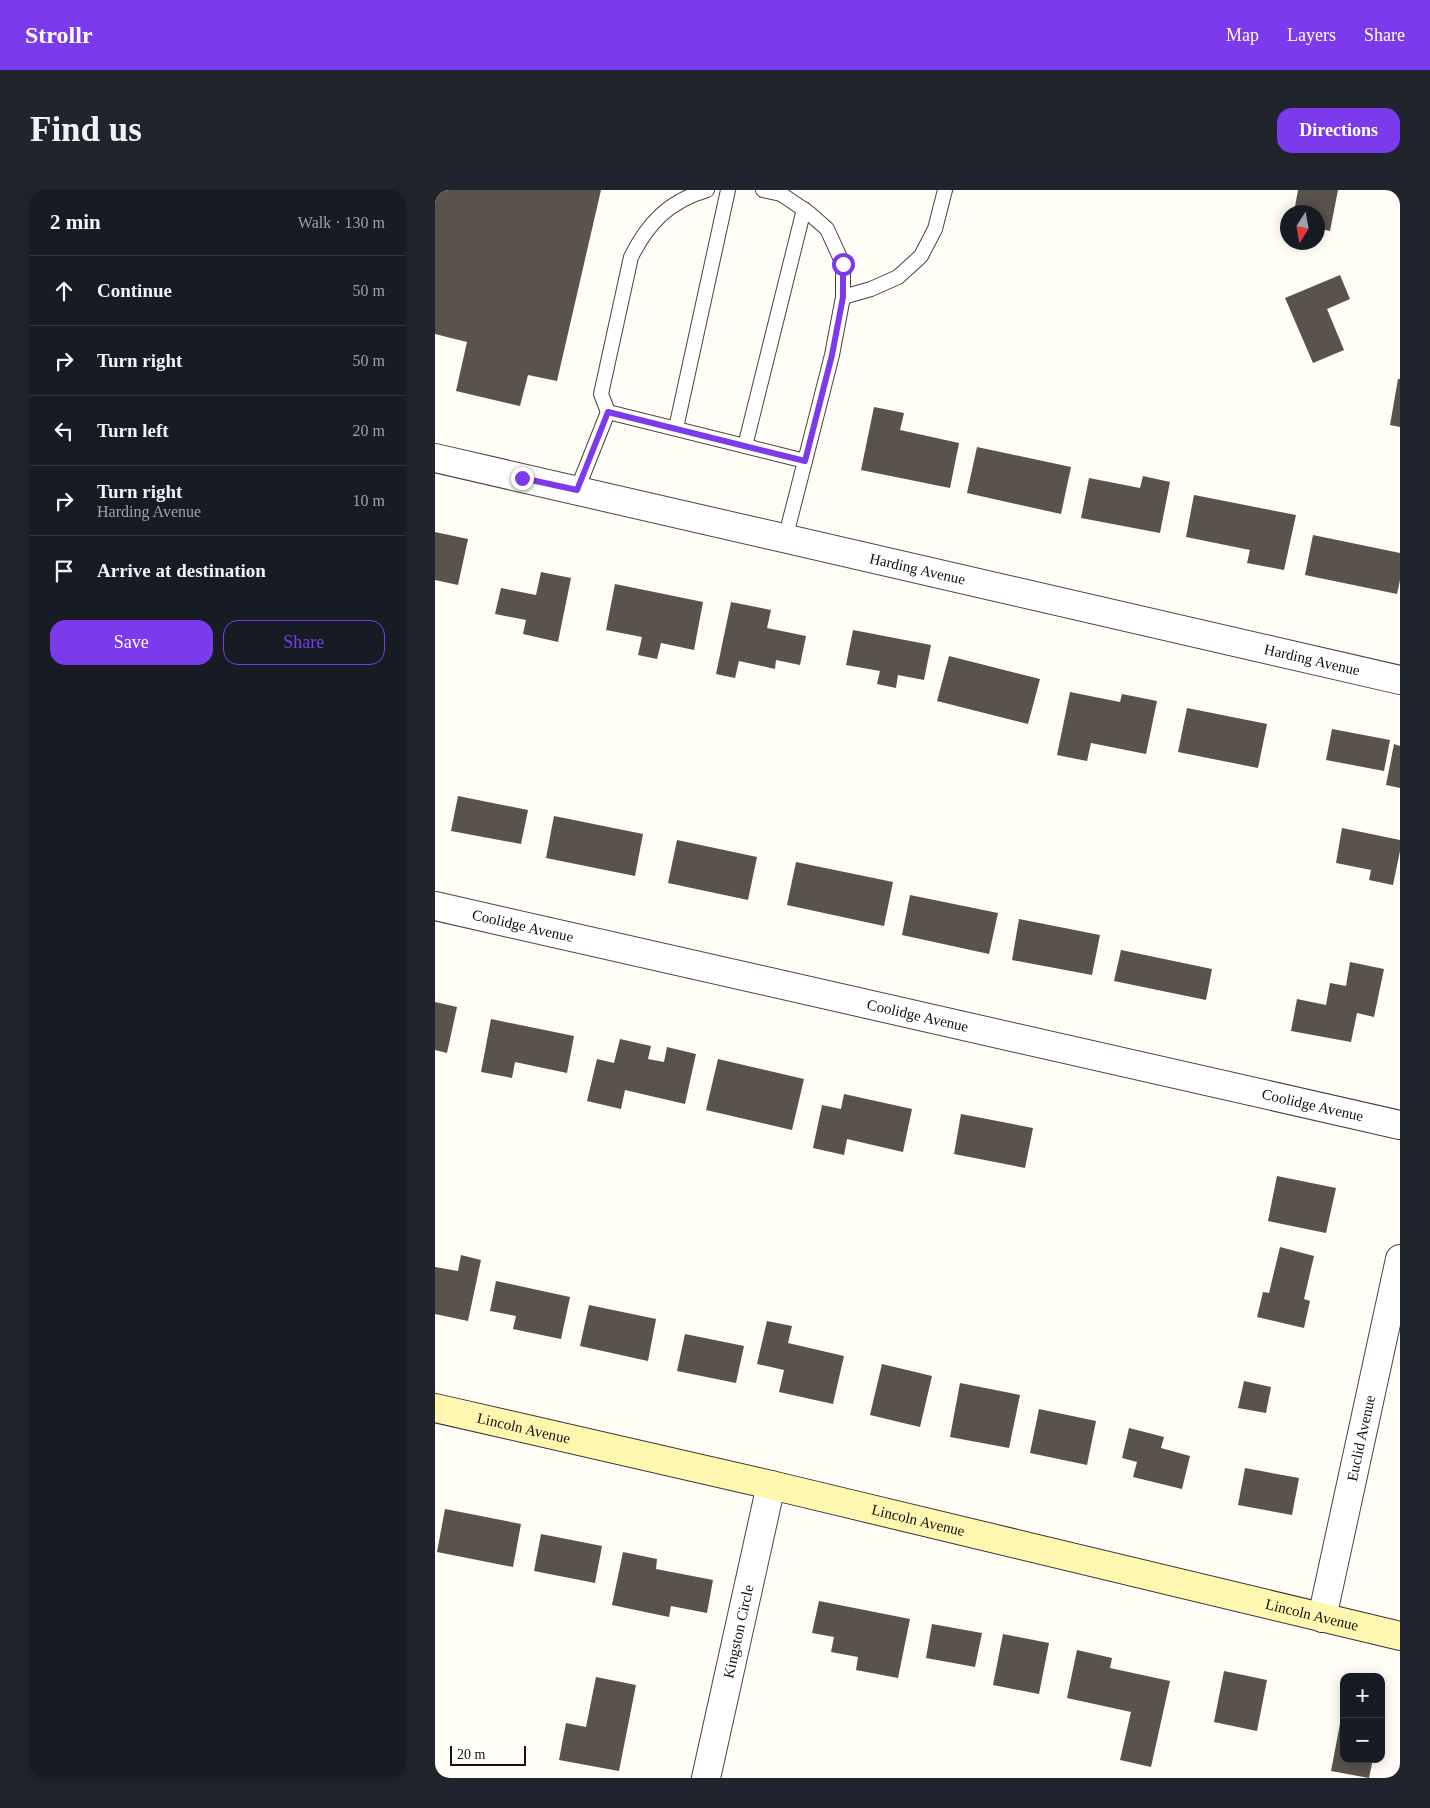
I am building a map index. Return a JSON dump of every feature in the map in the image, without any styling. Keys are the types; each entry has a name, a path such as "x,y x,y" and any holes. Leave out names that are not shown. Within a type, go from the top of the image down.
{"street":[{"name":"Harding Avenue","path":"435,458 1400,680"},
{"name":"Coolidge Avenue","path":"435,906 1400,1124"},
{"name":"Euclid Avenue","path":"1322,1618 1400,1259"},
{"name":"Lincoln Avenue","path":"435,1408 771,1485 1400,1636"},
{"name":"Kingston Circle","path":"705,1778 771,1485"}],"lane":[{"path":"577,490 608,412 601,394 631,257 641,236 659,216 690,195 707,190"},
{"path":"676,428 728,190"},
{"path":"763,190 781,194 827,229 843,264 843,297 832,355 785,539"},
{"path":"843,297 871,289 898,277 921,256 935,229 945,190"},
{"path":"745,446 804,210"},
{"path":"608,412 805,461"}],"building":[{"path":"435,190 601,190 557,381 528,375 520,406 456,391 467,342 435,334"},
{"path":"1298,190 1338,190 1330,231 1325,230 1325,205 1295,205"},
{"path":"1340,275 1350,299 1327,309 1344,350 1313,363 1285,298"},
{"path":"1398,379 1400,379 1400,427 1390,425"},
{"path":"874,407 904,413 900,430 959,443 950,488 861,470"},
{"path":"977,447 1071,467 1061,514 967,493"},
{"path":"1143,476 1170,482 1160,533 1081,518 1089,478 1140,488"},
{"path":"1194,495 1296,515 1284,570 1247,563 1250,550 1186,537"},
{"path":"435,532 468,539 458,585 435,580"},
{"path":"1313,535 1400,553 1400,580 1397,594 1305,575"},
{"path":"541,572 571,578 558,642 523,634 526,620 495,614 501,588 536,595"},
{"path":"615,584 703,602 694,650 661,643 657,659 638,655 642,637 606,630"},
{"path":"731,602 771,610 767,628 806,636 800,665 776,660 775,669 739,661 735,678 716,674"},
{"path":"853,630 931,645 924,680 898,675 896,688 877,684 880,671 846,665"},
{"path":"949,656 1040,679 1028,724 937,701"},
{"path":"1070,692 1120,702 1122,694 1157,701 1146,754 1091,743 1087,761 1057,755"},
{"path":"1187,708 1267,724 1258,768 1178,752"},
{"path":"1332,729 1390,740 1384,771 1326,760"},
{"path":"1394,744 1400,746 1400,788 1386,785"},
{"path":"458,796 528,810 521,844 451,831"},
{"path":"554,816 643,834 635,876 546,858"},
{"path":"1342,828 1400,840 1400,851 1393,885 1369,880 1371,870 1336,863"},
{"path":"677,840 757,857 748,900 668,883"},
{"path":"796,862 893,882 884,926 787,905"},
{"path":"910,895 998,913 989,954 902,935"},
{"path":"1019,919 1100,935 1092,975 1012,960"},
{"path":"1121,950 1212,969 1206,1000 1114,981"},
{"path":"1350,962 1384,969 1374,1017 1357,1013 1351,1042 1291,1031 1297,999 1326,1005 1330,983 1346,986"},
{"path":"435,1002 457,1007 447,1053 435,1050"},
{"path":"491,1019 574,1036 567,1073 515,1062 512,1078 481,1072"},
{"path":"620,1039 651,1046 648,1059 664,1062 667,1047 696,1054 685,1104 625,1090 621,1109 587,1101 597,1059 614,1063"},
{"path":"718,1059 804,1079 792,1130 706,1110"},
{"path":"844,1094 912,1109 903,1152 847,1139 844,1155 813,1148 822,1105 841,1109"},
{"path":"961,1114 1033,1128 1025,1168 954,1154"},
{"path":"1277,1176 1336,1188 1326,1233 1268,1221"},
{"path":"1280,1247 1314,1256 1304,1299 1310,1301 1304,1328 1257,1317 1263,1292 1269,1293"},
{"path":"461,1255 481,1260 468,1321 435,1314 435,1267 458,1271"},
{"path":"496,1281 570,1297 561,1339 513,1329 516,1316 490,1311"},
{"path":"589,1305 656,1319 648,1361 580,1346"},
{"path":"767,1321 792,1326 788,1343 844,1356 833,1404 779,1392 784,1370 757,1364"},
{"path":"685,1334 744,1346 736,1383 677,1371"},
{"path":"882,1364 932,1376 920,1427 870,1415"},
{"path":"1244,1381 1271,1387 1266,1413 1238,1408"},
{"path":"960,1383 1020,1395 1009,1448 950,1437"},
{"path":"1039,1409 1096,1421 1087,1465 1030,1453"},
{"path":"1129,1428 1164,1437 1161,1448 1190,1456 1182,1489 1133,1477 1137,1462 1122,1458"},
{"path":"1245,1468 1299,1478 1292,1515 1238,1505"},
{"path":"445,1509 521,1524 513,1567 437,1552"},
{"path":"541,1534 602,1546 595,1583 534,1571"},
{"path":"623,1552 657,1559 656,1569 713,1580 707,1613 671,1606 669,1617 612,1605"},
{"path":"819,1601 910,1619 898,1678 856,1670 858,1657 831,1652 834,1637 812,1633"},
{"path":"932,1624 982,1633 975,1667 926,1658"},
{"path":"1003,1634 1049,1643 1039,1694 993,1685"},
{"path":"1077,1650 1112,1658 1110,1668 1170,1681 1151,1767 1120,1760 1131,1712 1067,1698"},
{"path":"1224,1671 1267,1680 1257,1731 1214,1722"},
{"path":"596,1677 636,1685 619,1771 559,1760 566,1723 586,1727"},
{"path":"1340,1724 1340,1763 1372,1763 1369,1778 1331,1771"}],"route":[{"path":"522,478 577,490 608,412 805,461 832,355 843,297 843,264"}]}
